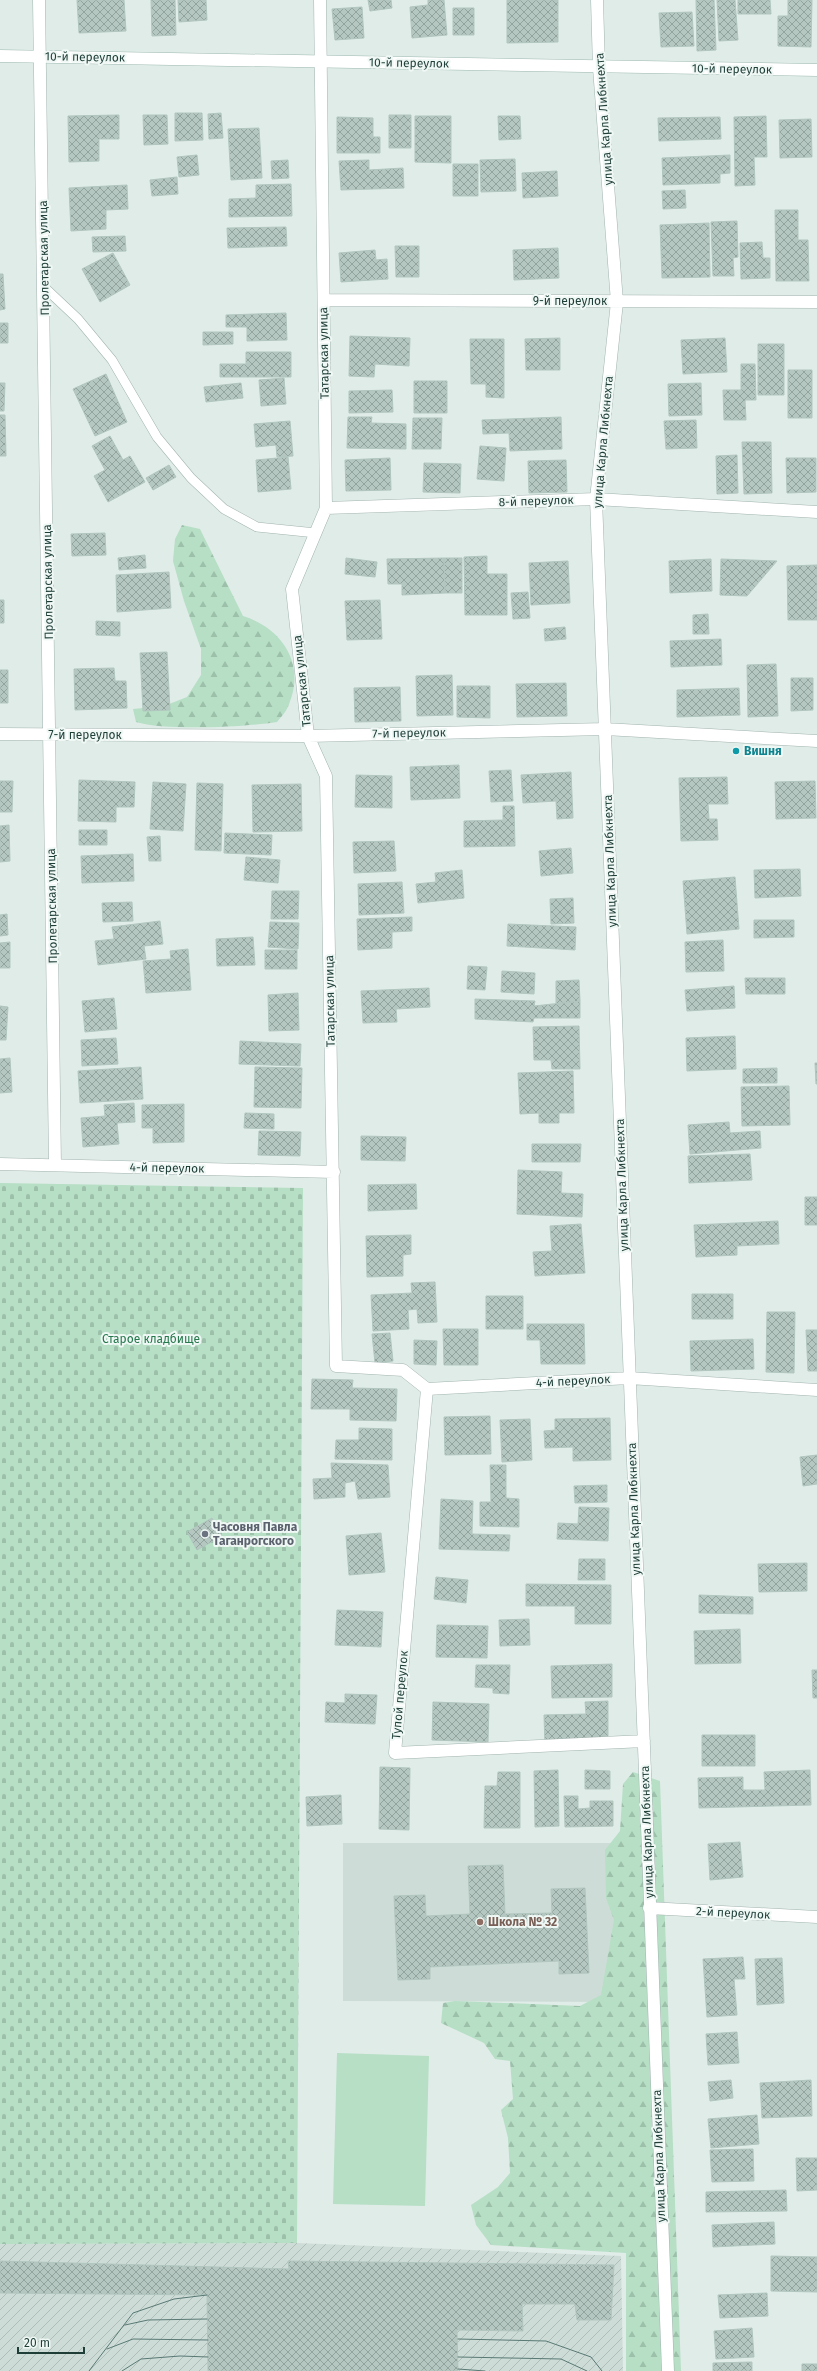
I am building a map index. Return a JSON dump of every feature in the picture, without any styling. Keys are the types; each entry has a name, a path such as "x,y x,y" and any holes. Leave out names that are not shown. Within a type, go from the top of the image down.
{"street":[{"name":"Пролетарская улица","path":"39,0 41,57 55,1165"},
{"name":"Татарская улица","path":"320,0 326,508 292,589 308,736 326,776 334,1172 336,1366 403,1370 426,1389"},
{"name":"улица Карла Либкнехта","path":"597,0 600,68 617,302 596,499 668,2371"},
{"name":"10-й переулок","path":"0,56 321,61 600,68 817,70"},
{"name":"9-й переулок","path":"324,300 817,302"},
{"name":"8-й переулок","path":"326,508 596,499 817,512"},
{"name":"7-й переулок","path":"0,734 308,736 605,729 817,741"},
{"name":"4-й переулок","path":"0,1164 334,1172"},
{"name":"4-й переулок","path":"426,1389 629,1378 817,1390"},
{"name":"Тупой переулок","path":"426,1389 395,1753 644,1741"},
{"name":"2-й переулок","path":"649,1908 817,1917"}],"lane":[{"path":"44,287 78,319 112,360 157,437 191,478 224,509 257,527 316,533"}],"shaded area":[{"name":"Школа № 32","path":"343,1843 617,1843 617,2002 343,2001"},
{"path":"297,2243 621,2256 623,2371 0,2371 0,2244"}],"green space":[{"path":"182,525 200,529 243,616 269,629 287,650 292,662 294,689 287,709 277,722 226,727 185,727 149,725 136,722 133,709 164,706 187,697 201,675 201,649 184,601 173,561 175,539"},
{"name":"Старое кладбище","path":"0,1183 303,1188 297,2243 0,2244"},
{"path":"633,1772 660,1781 681,2371 626,2371 626,2253 491,2245 476,2225 471,2205 498,2187 510,2173 508,2138 501,2110 513,2099 510,2061 495,2059 484,2043 441,2023 443,2003 455,2001 580,2006 601,1995 614,1920 606,1898 605,1850 620,1831 623,1784"},
{"path":"337,2053 429,2056 425,2206 333,2204"}],"building":[{"path":"77,0 124,0 126,31 79,33"},
{"path":"151,0 175,0 176,35 152,36"},
{"path":"178,0 206,0 207,20 179,22"},
{"path":"368,0 391,0 392,8 370,11"},
{"path":"428,0 444,0 447,35 412,38 410,7 428,5"},
{"path":"507,0 558,0 558,42 507,43"},
{"path":"696,0 714,0 716,50 697,51"},
{"path":"717,0 735,0 738,40 719,41"},
{"path":"738,0 770,0 771,14 738,14"},
{"path":"788,0 812,0 811,47 778,46 778,16 788,16"},
{"path":"362,7 364,38 335,40 332,9"},
{"path":"453,8 474,8 474,35 453,35"},
{"path":"692,12 694,46 661,47 659,13"},
{"path":"175,113 202,113 203,140 175,141"},
{"path":"221,113 223,138 209,139 208,114"},
{"path":"119,115 119,139 99,139 99,161 69,162 68,116"},
{"path":"143,115 167,115 168,144 144,145"},
{"path":"389,115 411,115 411,148 389,148"},
{"path":"415,116 451,116 451,163 415,162"},
{"path":"498,116 520,116 521,139 499,140"},
{"path":"766,116 767,157 754,157 755,185 735,186 734,117"},
{"path":"337,117 373,118 373,137 380,137 380,153 337,153"},
{"path":"720,117 721,139 659,141 658,118"},
{"path":"811,119 812,157 780,158 779,120"},
{"path":"259,128 262,178 231,180 228,129"},
{"path":"197,155 199,175 179,177 177,157"},
{"path":"730,155 730,173 720,174 720,183 663,185 662,158"},
{"path":"515,159 516,191 481,192 480,160"},
{"path":"288,160 289,178 272,179 271,161"},
{"path":"369,160 369,170 403,168 404,188 341,190 339,161"},
{"path":"453,164 478,164 478,196 453,196"},
{"path":"557,171 558,196 523,198 522,173"},
{"path":"177,177 178,194 152,196 150,180"},
{"path":"291,184 292,216 229,217 229,199 256,198 256,185"},
{"path":"127,185 128,209 106,210 106,229 71,231 69,188"},
{"path":"685,190 686,208 663,209 662,191"},
{"path":"775,210 798,210 798,240 808,240 809,281 776,281"},
{"path":"737,221 738,257 733,258 734,276 713,276 711,222"},
{"path":"709,223 710,277 662,278 660,225"},
{"path":"286,227 287,246 228,248 227,228"},
{"path":"125,236 126,251 93,252 92,237"},
{"path":"762,242 763,258 770,258 770,278 741,279 740,243"},
{"path":"395,246 419,246 419,277 396,277"},
{"path":"558,248 559,278 514,280 513,250"},
{"path":"375,250 376,260 387,259 388,279 341,282 339,253"},
{"path":"113,253 130,285 100,302 82,269"},
{"path":"0,274 3,274 5,309 0,310"},
{"path":"286,313 287,340 247,341 247,327 226,327 226,315"},
{"path":"0,323 8,323 8,343 0,343"},
{"path":"203,332 233,332 233,344 203,345"},
{"path":"350,336 410,338 409,366 375,364 374,377 349,376"},
{"path":"560,338 560,370 526,370 525,339"},
{"path":"725,338 727,372 683,374 681,340"},
{"path":"470,339 504,339 504,398 486,397 486,384 471,384"},
{"path":"758,344 784,344 784,395 758,395"},
{"path":"246,352 291,352 291,377 220,377 220,364 246,364"},
{"path":"741,364 755,364 756,400 745,400 746,420 724,420 723,390 741,390"},
{"path":"788,370 812,370 812,418 788,418"},
{"path":"106,374 127,422 95,436 73,389"},
{"path":"284,378 286,404 261,406 259,380"},
{"path":"414,381 447,381 447,413 414,413"},
{"path":"0,383 5,383 4,411 0,411"},
{"path":"241,383 243,398 206,402 204,387"},
{"path":"701,383 702,415 669,416 668,384"},
{"path":"392,390 393,412 349,413 349,391"},
{"path":"0,415 5,415 6,456 0,456"},
{"path":"348,417 372,417 371,423 406,424 406,449 347,448"},
{"path":"561,417 562,449 510,451 509,433 483,434 482,420"},
{"path":"413,418 442,418 441,449 412,449"},
{"path":"696,420 697,448 666,449 664,421"},
{"path":"290,421 293,456 277,457 276,445 256,447 254,424"},
{"path":"110,436 123,460 130,456 145,482 108,502 94,476 105,470 92,446"},
{"path":"742,442 771,442 772,493 744,494"},
{"path":"480,446 506,448 504,481 477,479"},
{"path":"737,455 738,493 717,494 716,456"},
{"path":"288,457 291,489 258,492 256,460"},
{"path":"390,458 391,490 346,491 345,460"},
{"path":"786,458 816,458 816,492 787,493"},
{"path":"566,460 567,492 529,493 528,461"},
{"path":"424,463 461,464 460,493 423,492"},
{"path":"169,465 176,477 153,490 146,478"},
{"path":"105,533 106,555 72,556 71,534"},
{"path":"145,555 146,568 119,570 118,558"},
{"path":"487,556 487,574 507,574 507,615 465,615 464,557"},
{"path":"346,558 377,562 375,577 345,574"},
{"path":"444,558 462,558 462,593 445,593"},
{"path":"444,558 445,593 402,595 402,584 388,584 387,559"},
{"path":"711,559 712,591 670,593 669,561"},
{"path":"721,559 777,561 747,596 720,595"},
{"path":"568,561 570,603 531,605 529,563"},
{"path":"817,565 817,620 788,620 787,566"},
{"path":"169,572 171,608 117,612 116,575"},
{"path":"528,592 530,618 513,619 511,593"},
{"path":"0,600 4,600 4,623 0,623"},
{"path":"380,600 382,639 347,640 345,601"},
{"path":"708,614 709,634 693,634 693,615"},
{"path":"96,621 120,622 120,636 96,635"},
{"path":"565,627 566,639 545,641 544,629"},
{"path":"721,639 722,665 671,667 670,641"},
{"path":"167,652 170,710 143,711 140,653"},
{"path":"776,664 778,716 748,717 747,665"},
{"path":"114,668 115,681 126,681 127,708 75,710 74,669"},
{"path":"0,670 8,670 8,703 0,703"},
{"path":"452,675 453,715 417,716 416,676"},
{"path":"791,678 813,678 813,710 791,711"},
{"path":"566,683 567,716 517,717 516,684"},
{"path":"457,686 490,686 490,718 457,717"},
{"path":"400,687 401,721 355,722 354,688"},
{"path":"739,688 740,715 677,717 677,690"},
{"path":"459,765 460,798 411,800 410,767"},
{"path":"511,770 513,801 491,802 489,771"},
{"path":"571,772 573,818 557,819 556,801 523,803 521,775"},
{"path":"356,775 392,776 392,808 355,807"},
{"path":"727,777 728,804 708,804 709,819 717,819 718,840 681,841 679,778"},
{"path":"79,780 135,782 134,807 116,807 116,822 78,821"},
{"path":"0,781 13,781 12,812 0,812"},
{"path":"815,781 816,818 776,819 775,782"},
{"path":"153,782 186,784 183,831 150,829"},
{"path":"197,783 223,784 221,851 195,850"},
{"path":"301,784 302,831 253,832 252,785"},
{"path":"503,806 514,806 515,846 464,847 464,821 503,820"},
{"path":"9,825 10,861 0,862 0,826"},
{"path":"79,830 107,830 107,845 79,845"},
{"path":"225,833 272,835 271,855 224,853"},
{"path":"160,836 161,861 149,861 147,837"},
{"path":"394,841 396,871 354,873 353,842"},
{"path":"571,848 573,873 541,876 539,851"},
{"path":"133,854 134,881 82,883 81,856"},
{"path":"246,857 280,860 278,883 244,880"},
{"path":"800,869 801,896 755,898 754,870"},
{"path":"462,870 464,898 418,903 416,884 436,882 435,873"},
{"path":"735,877 739,929 687,934 683,881"},
{"path":"402,882 404,913 359,915 358,884"},
{"path":"272,891 299,891 298,919 271,919"},
{"path":"573,898 574,923 551,924 550,899"},
{"path":"132,902 133,921 103,922 102,903"},
{"path":"7,914 8,935 0,936 0,915"},
{"path":"412,917 412,931 392,932 392,948 358,950 357,919"},
{"path":"754,920 794,920 794,937 754,938"},
{"path":"160,921 163,944 144,946 146,959 98,965 95,941 114,939 112,927"},
{"path":"270,922 299,923 298,949 268,947"},
{"path":"508,924 576,927 575,950 507,946"},
{"path":"253,937 255,965 217,966 216,939"},
{"path":"723,940 724,971 686,972 685,942"},
{"path":"10,942 10,968 0,968 0,943"},
{"path":"188,949 191,990 146,993 143,961 171,959 170,951"},
{"path":"265,950 297,950 297,969 265,969"},
{"path":"468,966 487,967 485,990 467,989"},
{"path":"502,971 535,973 534,994 501,992"},
{"path":"745,978 785,978 785,994 746,994"},
{"path":"579,980 580,1001 556,1004 556,981"},
{"path":"734,986 735,1008 687,1011 685,990"},
{"path":"429,988 430,1007 396,1009 397,1022 363,1023 361,991"},
{"path":"298,993 299,1030 269,1031 268,995"},
{"path":"114,998 117,1029 85,1032 82,1001"},
{"path":"475,999 535,1001 534,1006 580,1001 580,1018 534,1018 533,1022 475,1019"},
{"path":"0,1006 8,1007 6,1040 0,1040"},
{"path":"579,1026 580,1069 552,1069 551,1060 534,1060 533,1027"},
{"path":"735,1036 736,1069 687,1071 686,1038"},
{"path":"116,1038 118,1064 82,1066 81,1040"},
{"path":"240,1041 301,1044 300,1066 239,1064"},
{"path":"10,1058 12,1092 0,1093 0,1059"},
{"path":"815,1063 817,1063 817,1084 816,1084"},
{"path":"141,1067 143,1099 80,1103 78,1071"},
{"path":"255,1067 302,1068 301,1108 254,1107"},
{"path":"777,1068 777,1083 743,1083 743,1069"},
{"path":"573,1071 574,1113 559,1113 559,1123 539,1123 539,1113 520,1114 518,1073"},
{"path":"789,1086 790,1125 742,1126 741,1087"},
{"path":"134,1103 135,1122 117,1123 119,1144 83,1147 81,1118 105,1116 104,1105"},
{"path":"184,1104 184,1142 153,1143 153,1128 142,1128 142,1105"},
{"path":"245,1113 274,1114 274,1129 244,1128"},
{"path":"729,1122 730,1133 760,1131 761,1148 690,1154 688,1125"},
{"path":"259,1131 301,1132 300,1156 258,1155"},
{"path":"361,1136 406,1137 405,1161 361,1160"},
{"path":"532,1144 581,1144 580,1162 532,1162"},
{"path":"750,1154 752,1180 689,1183 688,1156"},
{"path":"518,1170 562,1172 561,1193 583,1194 582,1217 517,1214"},
{"path":"416,1184 417,1209 368,1211 368,1185"},
{"path":"805,1197 817,1197 817,1225 805,1225"},
{"path":"778,1221 779,1244 737,1246 737,1255 696,1257 694,1225"},
{"path":"581,1224 585,1273 535,1276 533,1252 552,1251 550,1226"},
{"path":"411,1235 411,1254 403,1255 403,1276 367,1277 366,1236"},
{"path":"435,1282 437,1322 418,1323 417,1309 408,1310 409,1329 373,1331 371,1295 412,1293 411,1283"},
{"path":"692,1294 733,1294 733,1319 692,1319"},
{"path":"486,1296 523,1296 523,1329 486,1329"},
{"path":"767,1312 795,1312 794,1373 766,1372"},
{"path":"527,1324 584,1324 585,1364 541,1364 540,1340 527,1340"},
{"path":"443,1329 478,1329 478,1365 444,1365"},
{"path":"806,1330 817,1330 817,1371 808,1371"},
{"path":"390,1333 393,1361 375,1363 372,1334"},
{"path":"753,1339 754,1369 691,1371 690,1341"},
{"path":"414,1340 437,1341 436,1365 414,1364"},
{"path":"312,1379 353,1380 352,1388 397,1389 396,1421 350,1420 350,1409 311,1409"},
{"path":"490,1416 491,1454 445,1455 444,1417"},
{"path":"610,1418 611,1460 573,1461 573,1447 545,1448 544,1431 555,1430 555,1419"},
{"path":"530,1419 532,1460 502,1462 500,1420"},
{"path":"359,1428 392,1429 392,1460 335,1459 336,1440 359,1440"},
{"path":"817,1455 817,1484 803,1486 800,1457"},
{"path":"331,1463 388,1465 390,1497 358,1499 355,1481 345,1483 345,1497 314,1499 313,1479 332,1478"},
{"path":"490,1465 506,1465 506,1498 519,1499 519,1527 480,1526 480,1502 491,1502"},
{"path":"607,1485 607,1502 575,1503 574,1486"},
{"path":"441,1499 473,1501 472,1534 510,1535 509,1551 439,1549"},
{"path":"579,1507 609,1508 608,1541 557,1539 558,1523 578,1524"},
{"name":"Часовня Павла Таганрогского","path":"212,1518 222,1536 197,1550 187,1532"},
{"path":"381,1533 385,1572 349,1575 346,1536"},
{"path":"579,1559 605,1559 605,1580 578,1580"},
{"path":"807,1563 807,1591 759,1592 758,1564"},
{"path":"436,1577 468,1580 466,1603 434,1599"},
{"path":"526,1584 611,1585 611,1624 575,1624 575,1606 526,1606"},
{"path":"699,1595 753,1597 753,1614 699,1613"},
{"path":"337,1610 383,1612 381,1647 335,1645"},
{"path":"529,1619 530,1645 500,1646 499,1620"},
{"path":"437,1625 488,1626 487,1658 436,1657"},
{"path":"740,1629 741,1663 695,1664 694,1631"},
{"path":"612,1664 612,1697 552,1698 551,1666"},
{"path":"476,1665 510,1665 509,1694 493,1693 493,1688 475,1687"},
{"path":"812,1670 817,1670 817,1698 813,1698"},
{"path":"345,1694 377,1695 375,1724 325,1722 326,1702 345,1703"},
{"path":"608,1701 608,1745 545,1746 544,1715 586,1714 585,1702"},
{"path":"433,1702 489,1704 488,1742 432,1740"},
{"path":"702,1735 755,1735 755,1766 702,1766"},
{"path":"380,1767 410,1768 409,1830 379,1829"},
{"path":"558,1770 559,1826 535,1827 534,1771"},
{"path":"585,1770 610,1771 610,1789 585,1789"},
{"path":"810,1770 811,1805 699,1808 698,1778 743,1777 743,1790 765,1790 764,1772"},
{"path":"498,1772 520,1772 520,1828 484,1828 485,1786 497,1786"},
{"path":"341,1795 342,1824 307,1826 306,1797"},
{"path":"564,1796 578,1796 578,1809 590,1808 590,1801 613,1801 613,1826 565,1827"},
{"path":"740,1842 743,1877 710,1880 708,1844"},
{"path":"503,1865 505,1914 552,1913 551,1889 585,1888 589,1973 559,1974 559,1961 430,1967 430,1979 398,1980 394,1896 425,1895 426,1916 470,1914 468,1866"},
{"path":"743,1957 745,1979 734,1979 737,2015 707,2017 703,1959"},
{"path":"782,1958 784,2003 757,2005 755,1959"},
{"path":"737,2032 739,2063 708,2065 706,2034"},
{"path":"731,2080 733,2098 710,2101 708,2082"},
{"path":"811,2080 812,2116 762,2118 760,2083"},
{"path":"757,2115 759,2144 711,2148 708,2119"},
{"path":"753,2149 754,2181 712,2182 710,2150"},
{"path":"796,2158 817,2158 817,2190 797,2191"},
{"path":"786,2190 787,2211 706,2212 706,2192"},
{"path":"774,2222 775,2244 713,2247 712,2225"},
{"path":"771,2256 817,2257 817,2292 771,2291"},
{"path":"0,2261 289,2269 288,2261 614,2265 611,2320 577,2320 575,2304 522,2304 523,2331 457,2330 458,2371 208,2371 207,2295 0,2293"},
{"path":"767,2293 768,2316 720,2318 718,2295"},
{"path":"752,2328 754,2357 716,2359 714,2331"},
{"path":"752,2362 752,2371 713,2371 713,2363"},
{"path":"802,2364 817,2364 817,2371 802,2371"}],"tram line":[{"path":"89,2371 133,2313 174,2299 207,2295"},
{"path":"125,2325 148,2320 207,2319"},
{"path":"107,2349 133,2339 208,2340"},
{"path":"458,2339 546,2341 591,2357 602,2371"},
{"path":"122,2371 141,2359 180,2356 208,2357"},
{"path":"458,2357 561,2359 587,2371"},
{"path":"458,2369 485,2371"}],"place":[{"name":"Вишня","path":"736,751"},
{"name":"Часовня Павла Таганрогского","path":"205,1534"},
{"name":"Школа № 32","path":"480,1922"}]}
